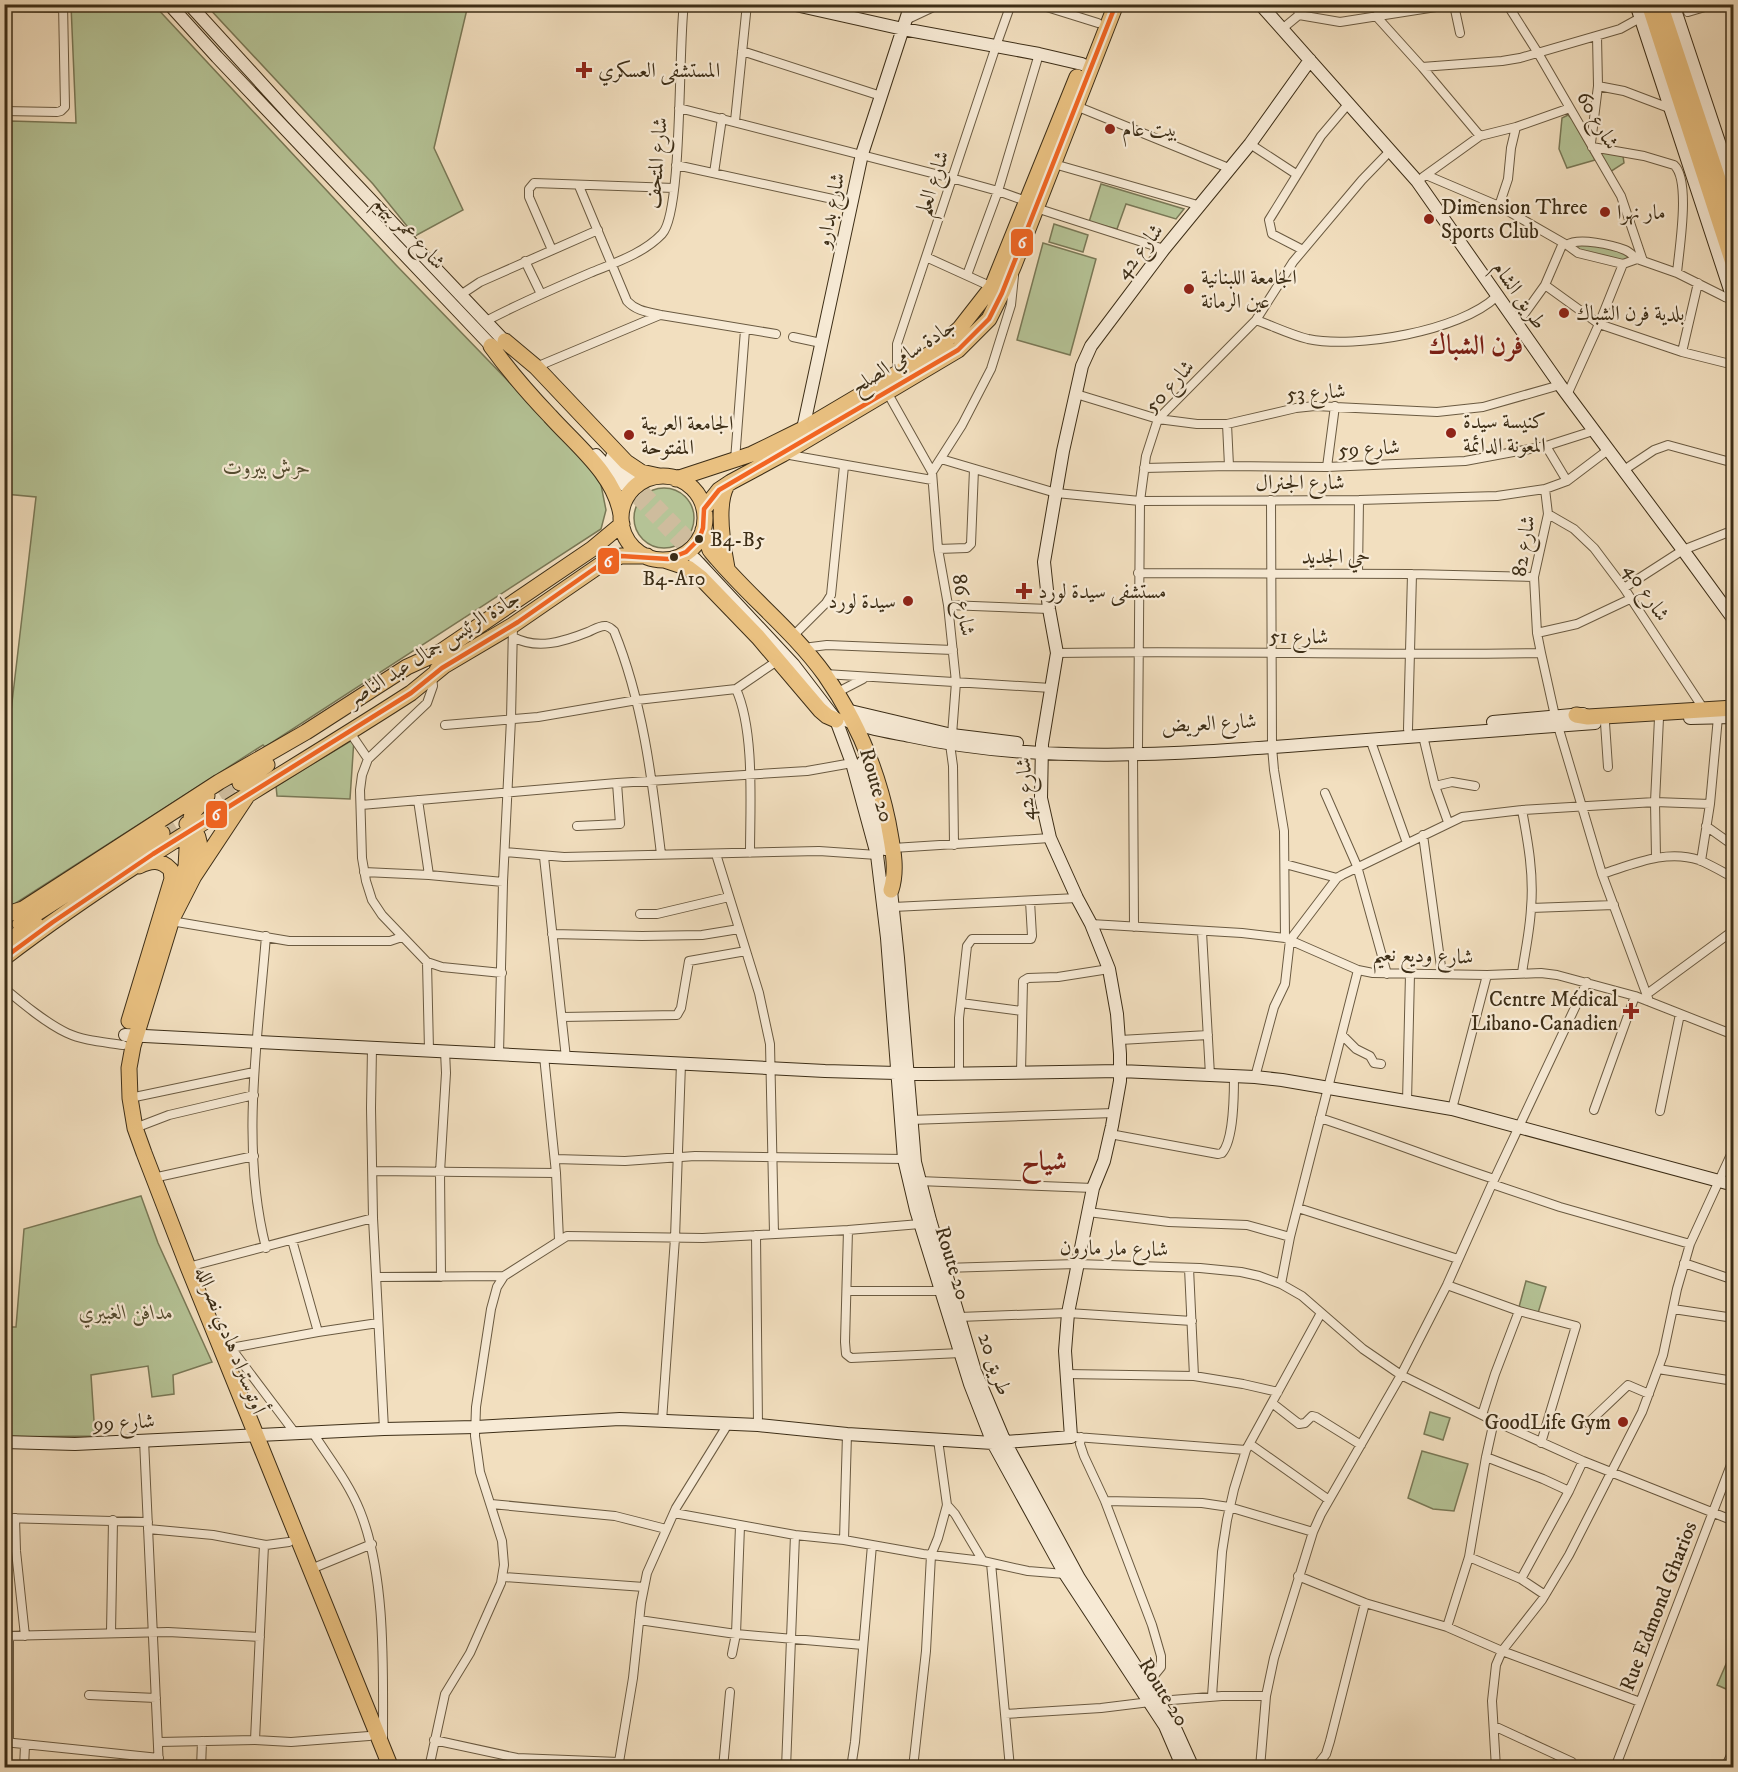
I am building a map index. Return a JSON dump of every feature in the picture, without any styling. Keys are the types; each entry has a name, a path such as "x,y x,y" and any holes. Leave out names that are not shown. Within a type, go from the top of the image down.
{"highway":[{"name":"جادة سامي الصلح","path":"704,509 725,486 958,350 989,319 1014,265 1031,204 1104,4"},
{"name":"جادة سامي الصلح","path":"670,478 735,460 803,429 897,374 948,340 967,321 992,287 1031,204 1054,164 1116,4"},
{"path":"1649,4 1734,266"},
{"path":"1660,4 1734,227"},
{"path":"1667,4 1677,36 1679,58"},
{"path":"1640,16 1662,45"},
{"path":"498,344 536,367 626,462 641,472 686,483 695,491 704,509 703,530 710,550 825,674 836,693 841,715"},
{"path":"498,344 512,375 601,472 615,493 621,521 630,543 647,556 688,568 701,578 758,637 820,710 827,716 841,715 855,724 866,746 885,809 895,877 891,890"},
{"path":"700,471 697,481 708,492 725,486"},
{"path":"621,521 624,503 634,488 651,478 670,478"},
{"path":"725,486 721,502 727,568"},
{"name":"جادة الرئيس جمال عبد الناصر","path":"243,790 442,659 592,549 621,521"},
{"path":"664,560 680,556 688,551 696,544 703,530"},
{"path":"592,549 603,552 603,563"},
{"name":"جادة الرئيس جمال عبد الناصر","path":"442,659 513,631 603,563 626,555 647,556"},
{"path":"4,958 44,927 139,866 243,790 349,731 411,693 432,677 442,659"},
{"path":"4,933 160,832 219,782 306,732 406,667 442,659"},
{"path":"1577,719 1734,713"},
{"path":"166,919 184,872 192,814 219,782"},
{"path":"166,919 194,876 243,790"},
{"path":"4,943 177,820 198,837 200,855 194,876"},
{"path":"4,915 23,909 160,832"},
{"path":"139,866 158,861 168,867 172,874 166,919"},
{"name":"أوتوستراد هادي نصرالله","path":"166,919 128,1038 120,1096 129,1138 392,1767"},
{"name":"أوتوستراد هادي نصرالله","path":"128,1038 130,1098 135,1128 188,1267 226,1349 252,1436 289,1542 382,1767"}],"street":[{"name":"شارع عمر بيهم","path":"169,4 217,57 498,344 628,482"},
{"name":"شارع عمر بيهم","path":"189,4 293,118 462,294 486,321 498,344"},
{"name":"شارع المتحف","path":"486,321 639,251 663,234 672,212 684,4"},
{"path":"735,121 747,4"},
{"path":"791,4 905,24 1082,64"},
{"name":"شارع بدارو","path":"803,429 862,154 911,4"},
{"path":"905,24 940,4"},
{"name":"شارع العلم","path":"897,374 897,344 1011,4"},
{"path":"1036,4 1098,23"},
{"name":"طريق الشام","path":"1260,4 1391,150 1422,178 1496,297 1734,620"},
{"path":"1298,4 1299,15"},
{"name":"شارع 60","path":"1507,4 1621,196 1640,260"},
{"path":"1636,4 1731,300"},
{"path":"1673,4 1734,187"},
{"path":"1688,12 1715,4"},
{"path":"1282,29 1299,15 1340,22 1439,5 1455,5 1460,33"},
{"path":"4,7 63,6 65,107 62,111 57,112 4,111"},
{"path":"1376,16 1480,136"},
{"path":"1422,67 1502,62 1620,29 1640,16"},
{"path":"1597,36 1598,86 1592,145 1644,156 1678,168 1683,188 1677,273"},
{"path":"742,51 881,96"},
{"path":"967,275 998,191 1039,54"},
{"name":"شارع 42","path":"1076,1437 1066,1374 1068,1313 1093,1188 1104,1161 1114,1113 1120,1071 1120,1040 1109,969 1091,924 1050,838 1041,798 1041,748 1057,653 1044,562 1063,451 1082,366 1090,346 1164,249 1231,169 1310,60"},
{"path":"1598,86 1624,91 1669,108"},
{"path":"1303,250 1272,234 1269,224 1270,215 1321,136 1349,103"},
{"path":"1076,106 1231,169"},
{"path":"679,108 998,191 1164,249"},
{"path":"1422,178 1480,136 1516,127 1570,108"},
{"path":"714,173 722,118"},
{"path":"1498,206 1508,179 1516,127"},
{"path":"1250,144 1296,174"},
{"name":"شارع 50","path":"1134,927 1140,501 1144,468 1158,419 1256,320 1303,250 1362,180 1391,150"},
{"path":"1054,164 1201,206"},
{"path":"676,165 851,203"},
{"path":"1422,178 1498,206 1578,253 1623,264 1640,260"},
{"path":"552,250 530,202 529,192 534,183 674,188"},
{"path":"579,186 631,306 661,315 776,334"},
{"path":"462,294 480,282 598,230"},
{"path":"1517,324 1545,285 1565,244 1577,241 1626,250 1640,260 1677,273 1731,300"},
{"path":"926,257 992,287"},
{"path":"525,261 541,294"},
{"path":"1563,390 1599,324 1623,264"},
{"path":"932,476 991,369 1011,304 1014,265"},
{"path":"1682,352 1698,283"},
{"path":"1545,285 1599,324 1682,352 1734,365"},
{"path":"1256,320 1308,339 1368,340 1451,323 1489,304 1496,297"},
{"path":"536,367 661,315"},
{"path":"735,460 745,330"},
{"path":"793,337 821,342"},
{"name":"شارع 53","path":"1076,394 1158,419 1197,424 1227,424 1296,408 1335,406 1389,411 1437,412 1483,407 1563,390"},
{"path":"888,392 932,476"},
{"path":"1327,467 1335,406"},
{"path":"1227,424 1229,466"},
{"name":"شارع 59","path":"1144,468 1327,467 1465,461 1546,446 1593,430"},
{"path":"1624,470 1654,450 1668,445 1734,463"},
{"path":"1546,446 1568,481"},
{"name":"شارع 82","path":"1608,450 1568,481 1545,489 1548,514 1534,577 1537,633 1556,721 1602,874 1648,998"},
{"path":"783,454 844,466 932,476"},
{"path":"941,459 1056,493"},
{"path":"792,637 831,595 844,466"},
{"path":"938,549 969,548 971,544 974,469"},
{"name":"شارع 86","path":"932,476 938,549 948,605 956,682 951,740 954,845"},
{"name":"شارع الجنرال","path":"1056,493 1140,501 1359,500 1497,496 1545,489"},
{"path":"1255,1077 1274,1007 1285,984 1288,939 1284,831 1272,743 1271,500"},
{"path":"1358,574 1359,500"},
{"name":"شارع 40","path":"1548,514 1574,529 1594,548 1624,588 1701,705"},
{"path":"1624,588 1683,550 1734,530"},
{"path":"695,559 793,664 816,682 843,718 855,724"},
{"name":"حي الجديد","path":"1138,573 1534,577"},
{"path":"1408,729 1412,574"},
{"path":"1537,633 1577,624 1630,599"},
{"path":"948,605 1049,609"},
{"path":"513,631 524,643 540,644 564,640 601,626 609,627 614,631 637,700 661,854"},
{"path":"499,1054 513,631"},
{"path":"804,650 816,646 836,645 953,650"},
{"name":"شارع 51","path":"1057,653 1409,655 1541,653"},
{"path":"445,725 538,717 637,700 736,689 777,661"},
{"name":"Route 20","path":"793,664 841,715 877,855 902,1073 904,1159 920,1224 970,1384 1065,1574 1154,1702 1184,1767"},
{"path":"825,674 1051,688"},
{"path":"432,677 433,686 427,703 368,759 360,783 364,872 372,900 382,915 427,962 442,967 502,973"},
{"path":"836,693 866,677"},
{"path":"736,689 743,704 750,775 750,853"},
{"name":"شارع العريض","path":"841,715 990,749 1136,750 1423,736 1734,701"},
{"path":"1608,767 1602,719 1718,717 1734,713"},
{"path":"1701,861 1710,804 1718,717"},
{"path":"1656,857 1655,802 1659,718"},
{"name":"شارع العريض","path":"1272,743 1408,729 1556,721"},
{"name":"شارع العريض","path":"855,724 951,740"},
{"path":"349,731 368,759"},
{"path":"1423,736 1435,786 1448,822"},
{"path":"1370,739 1407,843"},
{"name":"طريق 20","path":"860,752 878,814 891,890 902,1073 913,1152 944,1268 980,1385 999,1442 1079,1578 1148,1683 1154,1702 1174,1726 1193,1767"},
{"path":"361,805 617,783 807,771 852,763"},
{"path":"1435,786 1452,782 1475,786"},
{"path":"577,826 620,824 617,783"},
{"path":"1325,793 1357,866 1387,974"},
{"path":"418,800 429,875"},
{"path":"1288,939 1337,878 1357,866 1462,817 1522,810 1655,802 1710,804"},
{"path":"1522,810 1530,856 1531,908 1522,973"},
{"path":"1706,826 1734,846"},
{"path":"1423,835 1442,974"},
{"path":"892,848 1050,838"},
{"path":"505,852 544,857 819,851 877,855"},
{"path":"716,854 759,993 770,1044 774,1234"},
{"path":"1602,874 1656,857 1672,856 1701,861 1734,878"},
{"path":"544,857 566,1058"},
{"path":"1285,864 1337,878"},
{"path":"364,872 503,882"},
{"path":"640,914 657,914 729,897"},
{"path":"893,907 1077,898"},
{"path":"958,1074 961,1004 969,942 972,939 1030,939 1032,933 1030,901"},
{"path":"1531,908 1614,905"},
{"path":"166,919 289,941 390,941 402,938"},
{"name":"شارع وديع نعيم","path":"1091,924 1242,933 1288,939 1358,970 1387,974 1557,975 1648,998 1680,1014 1734,1035"},
{"path":"552,934 678,935 739,929"},
{"path":"1648,998 1734,930"},
{"path":"1202,932 1210,1075"},
{"path":"266,936 254,1095 254,1156 259,1218 266,1248"},
{"path":"562,1017 677,1015 681,1008 688,961 746,951"},
{"path":"427,962 429,1050"},
{"path":"1021,1072 1024,979 1109,969"},
{"path":"1281,1284 1290,1237 1358,970"},
{"path":"1407,1102 1410,974"},
{"path":"1452,1109 1487,975"},
{"path":"1594,1110 1631,994 1642,978"},
{"path":"1260,1767 1266,1696 1274,1658 1313,1532 1401,1375 1447,1285 1587,982"},
{"path":"4,988 30,1009 65,1032 90,1040 128,1038 258,1041 902,1073 1120,1071 1255,1077 1452,1109 1734,1185"},
{"path":"961,1004 1022,1011"},
{"path":"1660,1111 1680,1014"},
{"path":"1120,1040 1208,1035"},
{"path":"1342,1035 1356,1049 1370,1056 1374,1063 1381,1064"},
{"path":"372,1047 374,1218 384,1429"},
{"path":"441,1277 440,1172 446,1073 445,1051"},
{"path":"544,1056 555,1160 559,1240"},
{"path":"662,1421 675,1238 681,1062"},
{"path":"130,1098 255,1072"},
{"path":"1110,1134 1222,1153 1227,1143 1232,1115 1234,1076"},
{"path":"135,1128 169,1115 254,1095"},
{"path":"910,1120 1114,1113"},
{"path":"1320,1118 1377,1137 1560,1207 1690,1244"},
{"path":"1496,1767 1492,1701 1496,1665 1502,1651 1545,1595 1569,1555 1642,1412 1658,1369 1690,1244 1734,1148"},
{"path":"153,1178 254,1156"},
{"path":"555,1160 625,1161 677,1157 904,1159"},
{"path":"373,1171 556,1173"},
{"path":"919,1181 1093,1188"},
{"path":"1298,1208 1458,1259"},
{"path":"1088,1212 1170,1222 1247,1224 1290,1237"},
{"path":"188,1267 374,1218"},
{"path":"429,1767 445,1694 470,1653 503,1577 502,1540 478,1463 476,1427 479,1388 491,1309 497,1287 504,1276 567,1236 675,1238 848,1230 920,1224"},
{"path":"848,1230 846,1354 851,1358 961,1353"},
{"path":"756,1235 758,1425"},
{"path":"292,1240 318,1332"},
{"path":"1684,1263 1734,1281"},
{"name":"شارع مار مارون","path":"944,1268 1077,1264 1189,1268 1241,1272 1281,1284 1302,1296 1363,1349 1401,1375 1541,1443 1734,1521"},
{"path":"1189,1268 1194,1376"},
{"path":"377,1277 504,1276"},
{"path":"1447,1285 1519,1311 1576,1326 1541,1443"},
{"path":"847,1291 941,1291"},
{"path":"1673,1309 1734,1318"},
{"path":"1482,1415 1519,1311"},
{"path":"959,1317 1068,1313 1192,1321"},
{"path":"1212,1696 1220,1577 1229,1507 1248,1447 1321,1313"},
{"path":"295,1433 226,1349 378,1323"},
{"path":"1658,1369 1734,1382"},
{"path":"1066,1374 1194,1376 1278,1392"},
{"path":"1588,1423 1628,1385 1649,1394"},
{"path":"1272,1403 1299,1424 1305,1423 1312,1416 1316,1417 1361,1445"},
{"name":"شارع 99","path":"4,1442 75,1444 313,1432 476,1427 594,1419 758,1425 938,1440 999,1442 1076,1437"},
{"path":"1447,1627 1469,1557 1494,1421"},
{"path":"434,1740 517,1758 618,1765 644,1587 653,1559 674,1513 728,1424"},
{"path":"313,1432 354,1497 372,1544 380,1621 382,1744"},
{"path":"844,1540 847,1434"},
{"path":"1076,1437 1248,1447 1329,1500"},
{"path":"1076,1437 1105,1501 1152,1625 1161,1656 1160,1669 1148,1683"},
{"path":"144,1440 153,1632 156,1698 159,1742 159,1763 7,1743 7,1636 153,1632 261,1637"},
{"path":"913,1767 926,1651 931,1555 947,1505 938,1440"},
{"path":"1486,1457 1569,1491"},
{"name":"Rue Edmond Gharios","path":"1615,1767 1734,1457"},
{"path":"1521,1579 1583,1461"},
{"path":"1105,1501 1173,1502 1229,1507 1313,1532"},
{"path":"490,1504 615,1516 666,1529"},
{"path":"947,1505 987,1562 1010,1767"},
{"path":"674,1513 795,1535 844,1540 987,1562 1028,1571 1065,1574"},
{"path":"4,1518 112,1520 264,1545 289,1542"},
{"path":"15,1518 25,1636"},
{"path":"111,1633 112,1520"},
{"path":"732,1654 740,1526"},
{"path":"786,1767 795,1535"},
{"path":"311,1569 372,1544"},
{"path":"255,1740 264,1545"},
{"path":"851,1767 872,1545"},
{"path":"1469,1557 1521,1579 1545,1595"},
{"path":"1298,1576 1365,1603 1447,1627 1502,1651 1640,1702"},
{"path":"503,1577 644,1587"},
{"path":"1315,1767 1326,1754 1330,1741 1365,1603"},
{"path":"639,1620 735,1634 863,1645"},
{"path":"723,1767 730,1692"},
{"path":"89,1695 156,1698"},
{"path":"1005,1714 1101,1708 1212,1696 1266,1696"},
{"path":"1494,1726 1572,1762"},
{"path":"159,1742 308,1741 369,1736"},
{"path":"201,1767 202,1741"},
{"path":"24,1767 25,1745"},
{"path":"1725,1767 1734,1749"},
{"path":"246,1767 251,1767"}],"green space":[{"name":"حرش بيروت","path":"71,5 154,5 396,265 599,475 606,510 601,529 265,747 263,745 5,908 5,713 11,711 36,497 5,494 4,211 11,121 76,123"},
{"path":"206,5 468,5 434,148 463,210 415,236 373,184"},
{"path":"1568,115 1595,160 1567,168 1559,149 1562,118"},
{"path":"1593,147 1623,156 1624,163 1610,172"},
{"path":"1101,184 1184,209 1176,219 1126,204 1117,229 1089,222"},
{"path":"1054,224 1088,235 1083,252 1049,242"},
{"path":"1577,241 1631,254 1629,262 1578,253 1571,242"},
{"path":"1043,243 1096,259 1070,355 1017,340"},
{"path":"658,488 670,488 681,493 689,501 694,518 692,530 681,543 670,548 658,548 647,543 639,535 634,524 634,512 639,501 647,493"},
{"path":"354,739 350,799 277,796 276,786"},
{"name":"مدافن الغبيري","path":"141,1196 158,1243 212,1362 173,1375 174,1394 152,1397 148,1366 91,1375 95,1436 5,1437 4,1327 16,1327 24,1229"},
{"path":"1526,1281 1546,1287 1538,1313 1519,1307"},
{"path":"1430,1412 1450,1418 1443,1440 1424,1434"},
{"path":"1422,1451 1468,1464 1454,1511 1433,1509 1408,1498"},
{"path":"1733,1648 1733,1692 1717,1685"}],"tunnel":[{"path":"631,478 713,562"},
{"path":"624,485 695,559"},
{"path":"162,833 240,783"}],"transit line":[{"name":"6","path":"4,958 153,854 411,693 442,668 518,622 601,564 621,556 668,559 686,552 699,539 703,528 704,509 719,490 958,350 989,319 1002,293 1116,4"}],"place":[{"name":"المستشفى العسكري","path":"584,70"},
{"name":"بيت عام","path":"1110,129"},
{"name":"مار نهرا","path":"1605,212"},
{"name":"Dimension Three Sports Club","path":"1429,219"},
{"name":"الجامعة اللبنانية عين الرمانة","path":"1189,289"},
{"name":"بلدية فرن الشباك","path":"1564,313"},
{"name":"كنيسة سيدة المعونة الدائمة","path":"1451,433"},
{"name":"الجامعة العربية المفتوحة","path":"629,435"},
{"name":"B4-B5","path":"699,539"},
{"name":"B4-A10","path":"674,557"},
{"name":"مستشفى سيدة لورد","path":"1024,591"},
{"name":"سيدة لورد","path":"908,601"},
{"name":"Centre Médical Libano-Canadien","path":"1631,1011"},
{"name":"GoodLife Gym","path":"1623,1422"}],"district":[{"name":"فرن الشباك","path":"1476,345"},
{"name":"شياح","path":"1044,1161"}]}
